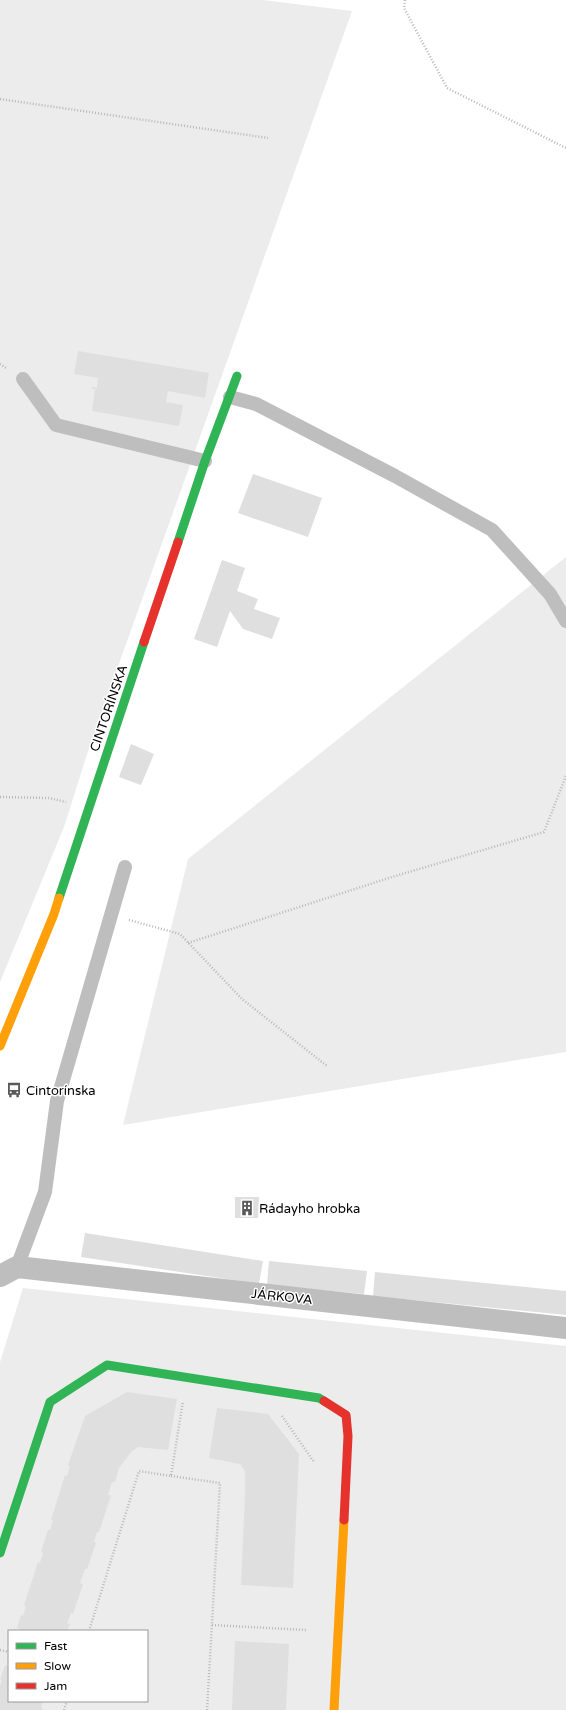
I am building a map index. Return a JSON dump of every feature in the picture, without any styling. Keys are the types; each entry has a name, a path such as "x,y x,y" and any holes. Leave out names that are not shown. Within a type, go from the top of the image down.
{"street":[{"name":"CINTORÍNSKA","path":"0,1046 54,914 88,807 205,461 237,376"},
{"name":"JÁRKOVA","path":"9,1272 566,1328"},
{"path":"0,1553 50,1402 107,1365 319,1398 346,1415 348,1436 334,1710"}],"lane":[{"path":"23,379 56,425 205,461"},
{"path":"230,397 256,404 395,476 492,530 550,594 566,621"},
{"path":"9,1272 45,1192 57,1101 125,867"}],"path":[{"path":"405,0 404,8 446,88 566,148"},
{"path":"0,98 268,138"},
{"path":"188,942 392,876 544,832 566,776"},
{"path":"0,797 49,798 88,807"},
{"path":"112,914 180,934 242,999 327,1066"},
{"path":"171,1476 184,1398"},
{"path":"281,1415 314,1462"},
{"path":"89,1630 139,1471 220,1483 207,1710"},
{"path":"212,1626 306,1630"}],"shaded area":[{"path":"0,0 263,0 352,11 90,745 64,827 0,982"},
{"path":"566,557 566,1052 123,1125 188,859"},
{"path":"23,1288 566,1346 566,1710 0,1710 0,1362"}],"building":[{"path":"78,351 209,373 205,398 168,391 166,402 183,405 179,426 92,411 95,389 92,389 92,387 97,388 98,378 74,374"},
{"path":"253,474 322,498 308,537 238,513"},
{"path":"222,560 245,568 237,591 258,599 254,609 280,618 272,639 243,629 230,611 217,647 194,639"},
{"path":"131,744 154,754 141,785 119,777"},
{"name":"Rádayho hrobka","path":"235,1197 259,1197 258,1218 235,1218"},
{"path":"85,1233 263,1261 259,1284 81,1257"},
{"path":"269,1261 367,1271 364,1294 267,1285"},
{"path":"375,1272 566,1291 566,1315 373,1296"},
{"path":"127,1392 177,1399 168,1450 138,1447 131,1452 119,1468 115,1482 112,1482 108,1495 111,1495 99,1532 97,1532 94,1542 96,1543 87,1569 85,1569 80,1583 83,1584 73,1614 71,1613 67,1623 70,1624 67,1630 22,1630 17,1628 21,1615 23,1616 26,1606 24,1605 38,1562 40,1563 43,1553 41,1552 48,1530 50,1530 53,1520 51,1520 65,1475 67,1476 70,1466 68,1465 85,1416"},
{"path":"217,1408 268,1414 299,1454 293,1588 241,1585 245,1471 240,1464 209,1458"},
{"path":"235,1641 289,1644 286,1710 232,1710"},
{"path":"5,1665 8,1666 8,1702 43,1702 42,1710 0,1710 0,1686 2,1680 0,1680"}],"traffic: fast":[{"path":"178,542 205,461 237,376"},
{"path":"59,898 144,642"},
{"path":"0,1553 50,1402 107,1365 319,1398 324,1401"}],"traffic: slow":[{"path":"0,1046 54,914 59,898"},
{"path":"334,1710 344,1520"}],"traffic: jam":[{"path":"144,642 178,542"},
{"path":"324,1401 346,1415 348,1436 344,1520"}],"place":[{"name":"Cintorínska","path":"14,1090"},
{"name":"Rádayho hrobka","path":"247,1208"}]}
